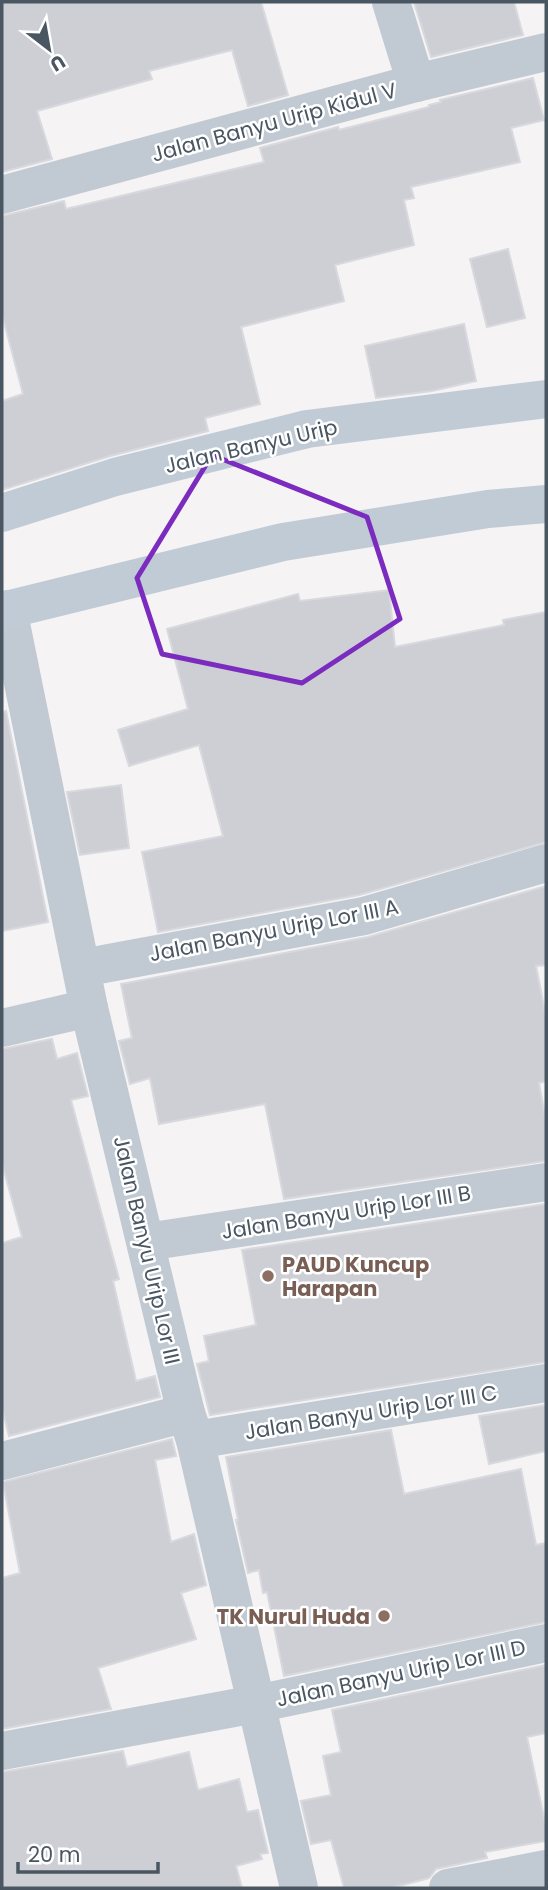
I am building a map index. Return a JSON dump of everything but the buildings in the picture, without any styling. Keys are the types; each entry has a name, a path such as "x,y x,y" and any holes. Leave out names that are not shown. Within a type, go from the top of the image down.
{"main road":[{"name":"Jalan Banyu Urip","path":"2,513 115,477 307,429 546,399"},
{"path":"5,610 284,542 488,509 546,504"}],"street":[{"path":"391,2 416,83"},
{"name":"Jalan Banyu Urip Kidul V","path":"2,195 416,83 546,52"},
{"name":"Jalan Banyu Urip Lor III","path":"5,610 89,1009 191,1426 299,1888"},
{"name":"Jalan Banyu Urip Lor III A","path":"82,968 364,916 546,863"},
{"path":"2,1028 89,1009"},
{"name":"Jalan Banyu Urip Lor III B","path":"146,1242 546,1182"},
{"name":"Jalan Banyu Urip Lor III C","path":"2,1461 191,1426 546,1383"},
{"name":"Jalan Banyu Urip Lor III D","path":"2,1751 256,1704 546,1643"},
{"path":"448,1888 546,1868"}],"highlighted area":[{"path":"212,455 367,517 400,619 302,683 162,654 137,578"}],"place":[{"name":"PAUD Kuncup Harapan","path":"268,1276"},
{"name":"TK Nurul Huda","path":"384,1616"}]}
